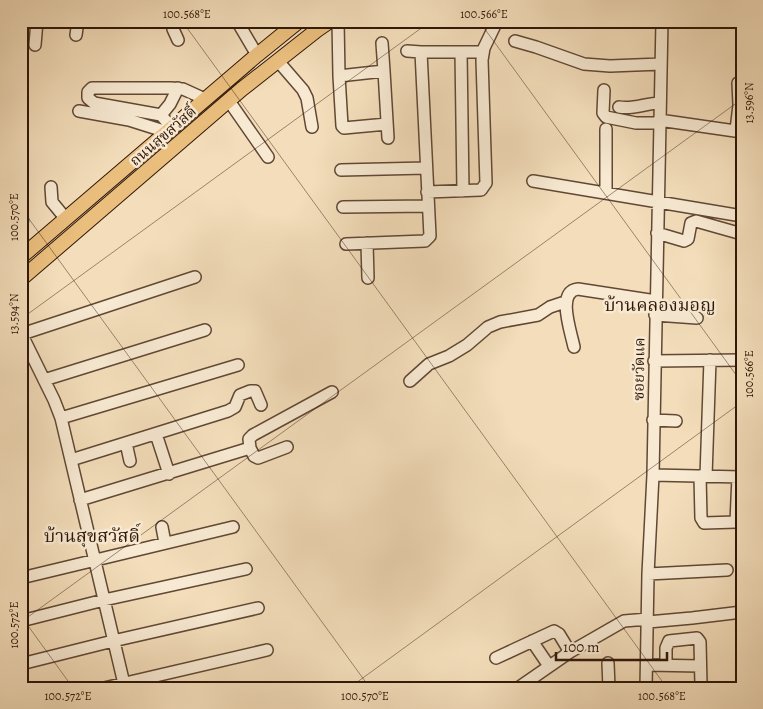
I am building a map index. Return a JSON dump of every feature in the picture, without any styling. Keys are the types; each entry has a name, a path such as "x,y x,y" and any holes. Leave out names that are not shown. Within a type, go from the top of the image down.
{"main road":[{"name":"ถนนสุขสวัสดิ์","path":"21,257 257,54 299,21"},
{"name":"ถนนสุขสวัสดิ์","path":"21,279 229,100 330,21"}],"street":[{"path":"35,45 38,21"},
{"path":"76,35 78,21"},
{"path":"173,21 173,29 178,40"},
{"path":"237,21 257,54"},
{"path":"338,21 342,126 344,128 387,124"},
{"path":"427,192 482,190 486,183 483,52 497,21"},
{"name":"ซอยวัดแค","path":"646,688 648,574 653,475 661,64 658,22"},
{"path":"515,42 536,47 584,64 610,66 661,64"},
{"path":"382,43 388,138"},
{"path":"407,51 483,52"},
{"path":"346,244 426,241 430,236 422,52"},
{"path":"461,52 463,191"},
{"path":"278,61 303,90 307,98 312,127"},
{"path":"339,76 384,71"},
{"path":"604,90 603,113 606,117 636,124 659,122 739,131 738,83"},
{"path":"162,115 94,102 88,98 88,92 92,88 178,88 205,99"},
{"path":"162,115 178,88"},
{"path":"229,100 268,156"},
{"path":"619,107 627,108 660,103"},
{"path":"78,111 129,120 169,130"},
{"path":"162,115 169,130"},
{"path":"606,129 606,193"},
{"path":"341,170 426,168"},
{"path":"533,181 742,216"},
{"path":"51,187 52,202 66,219"},
{"path":"342,207 428,206"},
{"path":"657,233 684,241 688,239 691,224 696,221 742,234"},
{"path":"367,243 368,278"},
{"path":"124,685 60,418 22,333 195,277"},
{"path":"574,346 565,302 569,292 572,290 578,289 656,301"},
{"path":"410,381 429,364 455,353 488,327 500,322 538,315 550,307 565,302"},
{"path":"656,315 697,318"},
{"path":"44,380 205,330"},
{"path":"653,475 703,476 740,477 736,522 704,523 701,518 703,476 710,360"},
{"path":"654,361 742,360"},
{"path":"60,418 238,365"},
{"path":"71,460 228,411 235,406 240,395 250,391 255,391 262,405"},
{"path":"287,447 258,458 254,456 250,448 249,439 252,435 332,392"},
{"path":"653,420 676,421"},
{"path":"156,438 169,474"},
{"path":"126,443 130,460"},
{"path":"80,500 250,448"},
{"path":"162,526 165,543"},
{"path":"21,578 233,527"},
{"path":"21,621 104,600 246,569"},
{"path":"648,574 727,570"},
{"path":"21,664 258,608"},
{"path":"518,688 570,652 624,622 692,618 742,612"},
{"path":"496,658 554,631 559,634 570,652"},
{"path":"666,665 666,648 669,641 697,638 700,642 702,685"},
{"path":"532,641 549,666"},
{"path":"104,688 124,685 267,650"},
{"path":"608,663 609,688"},
{"path":"647,665 700,666"}],"waterway":[{"path":"21,221 26,220"}],"district":[{"name":"บ้านคลองมอญ","path":"660,305"},
{"name":"บ้านสุขสวัสดิ์","path":"92,536"}]}
